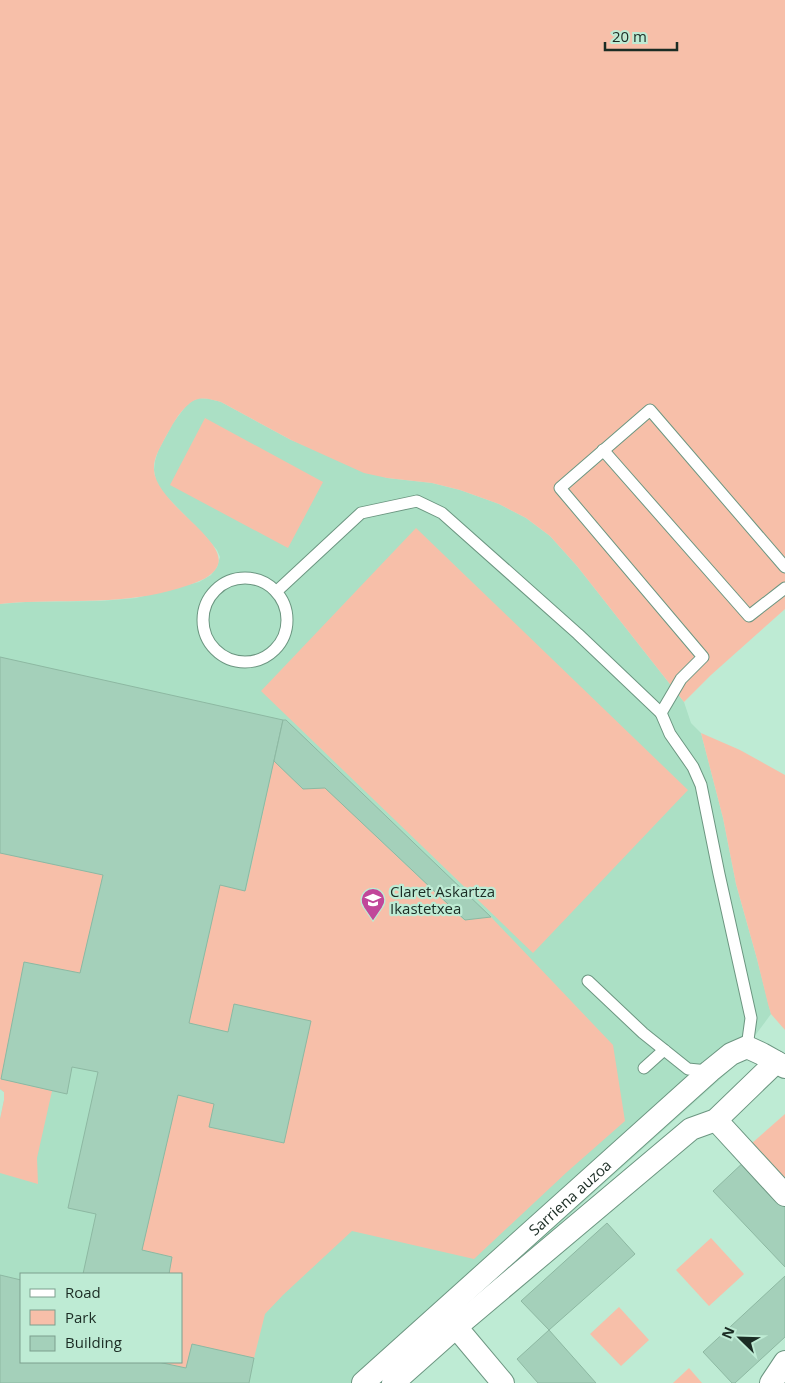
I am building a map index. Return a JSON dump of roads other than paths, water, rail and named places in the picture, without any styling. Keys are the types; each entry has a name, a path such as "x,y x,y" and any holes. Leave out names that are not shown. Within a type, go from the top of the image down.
{"street":[{"path":"393,1383 417,1375 456,1328 691,1129 716,1120 781,1065 747,1047"},
{"name":"Sarriena auzoa","path":"363,1383 710,1071 731,1054 747,1047"},
{"path":"716,1120 785,1195"},
{"path":"456,1328 503,1383"},
{"path":"771,1383 785,1362"}],"lane":[{"path":"661,713 681,679 703,656 560,488 650,410 785,566"},
{"path":"603,450 749,616 785,588"},
{"path":"277,591 361,513 417,501 442,513 578,634 661,713 670,734 693,767 701,785 751,1018 747,1047"},
{"path":"240,578 254,578 266,583 277,591 285,604 288,618 286,633 279,646 262,659 255,662 240,663 226,659 214,650 206,638 202,625 203,612 208,599 216,588 228,581 240,578"},
{"path":"588,982 643,1033 688,1069 710,1071"},
{"path":"644,1068 664,1050"}],"place":[{"name":"Claret Askartza Ikastetxea","path":"373,921"}]}
